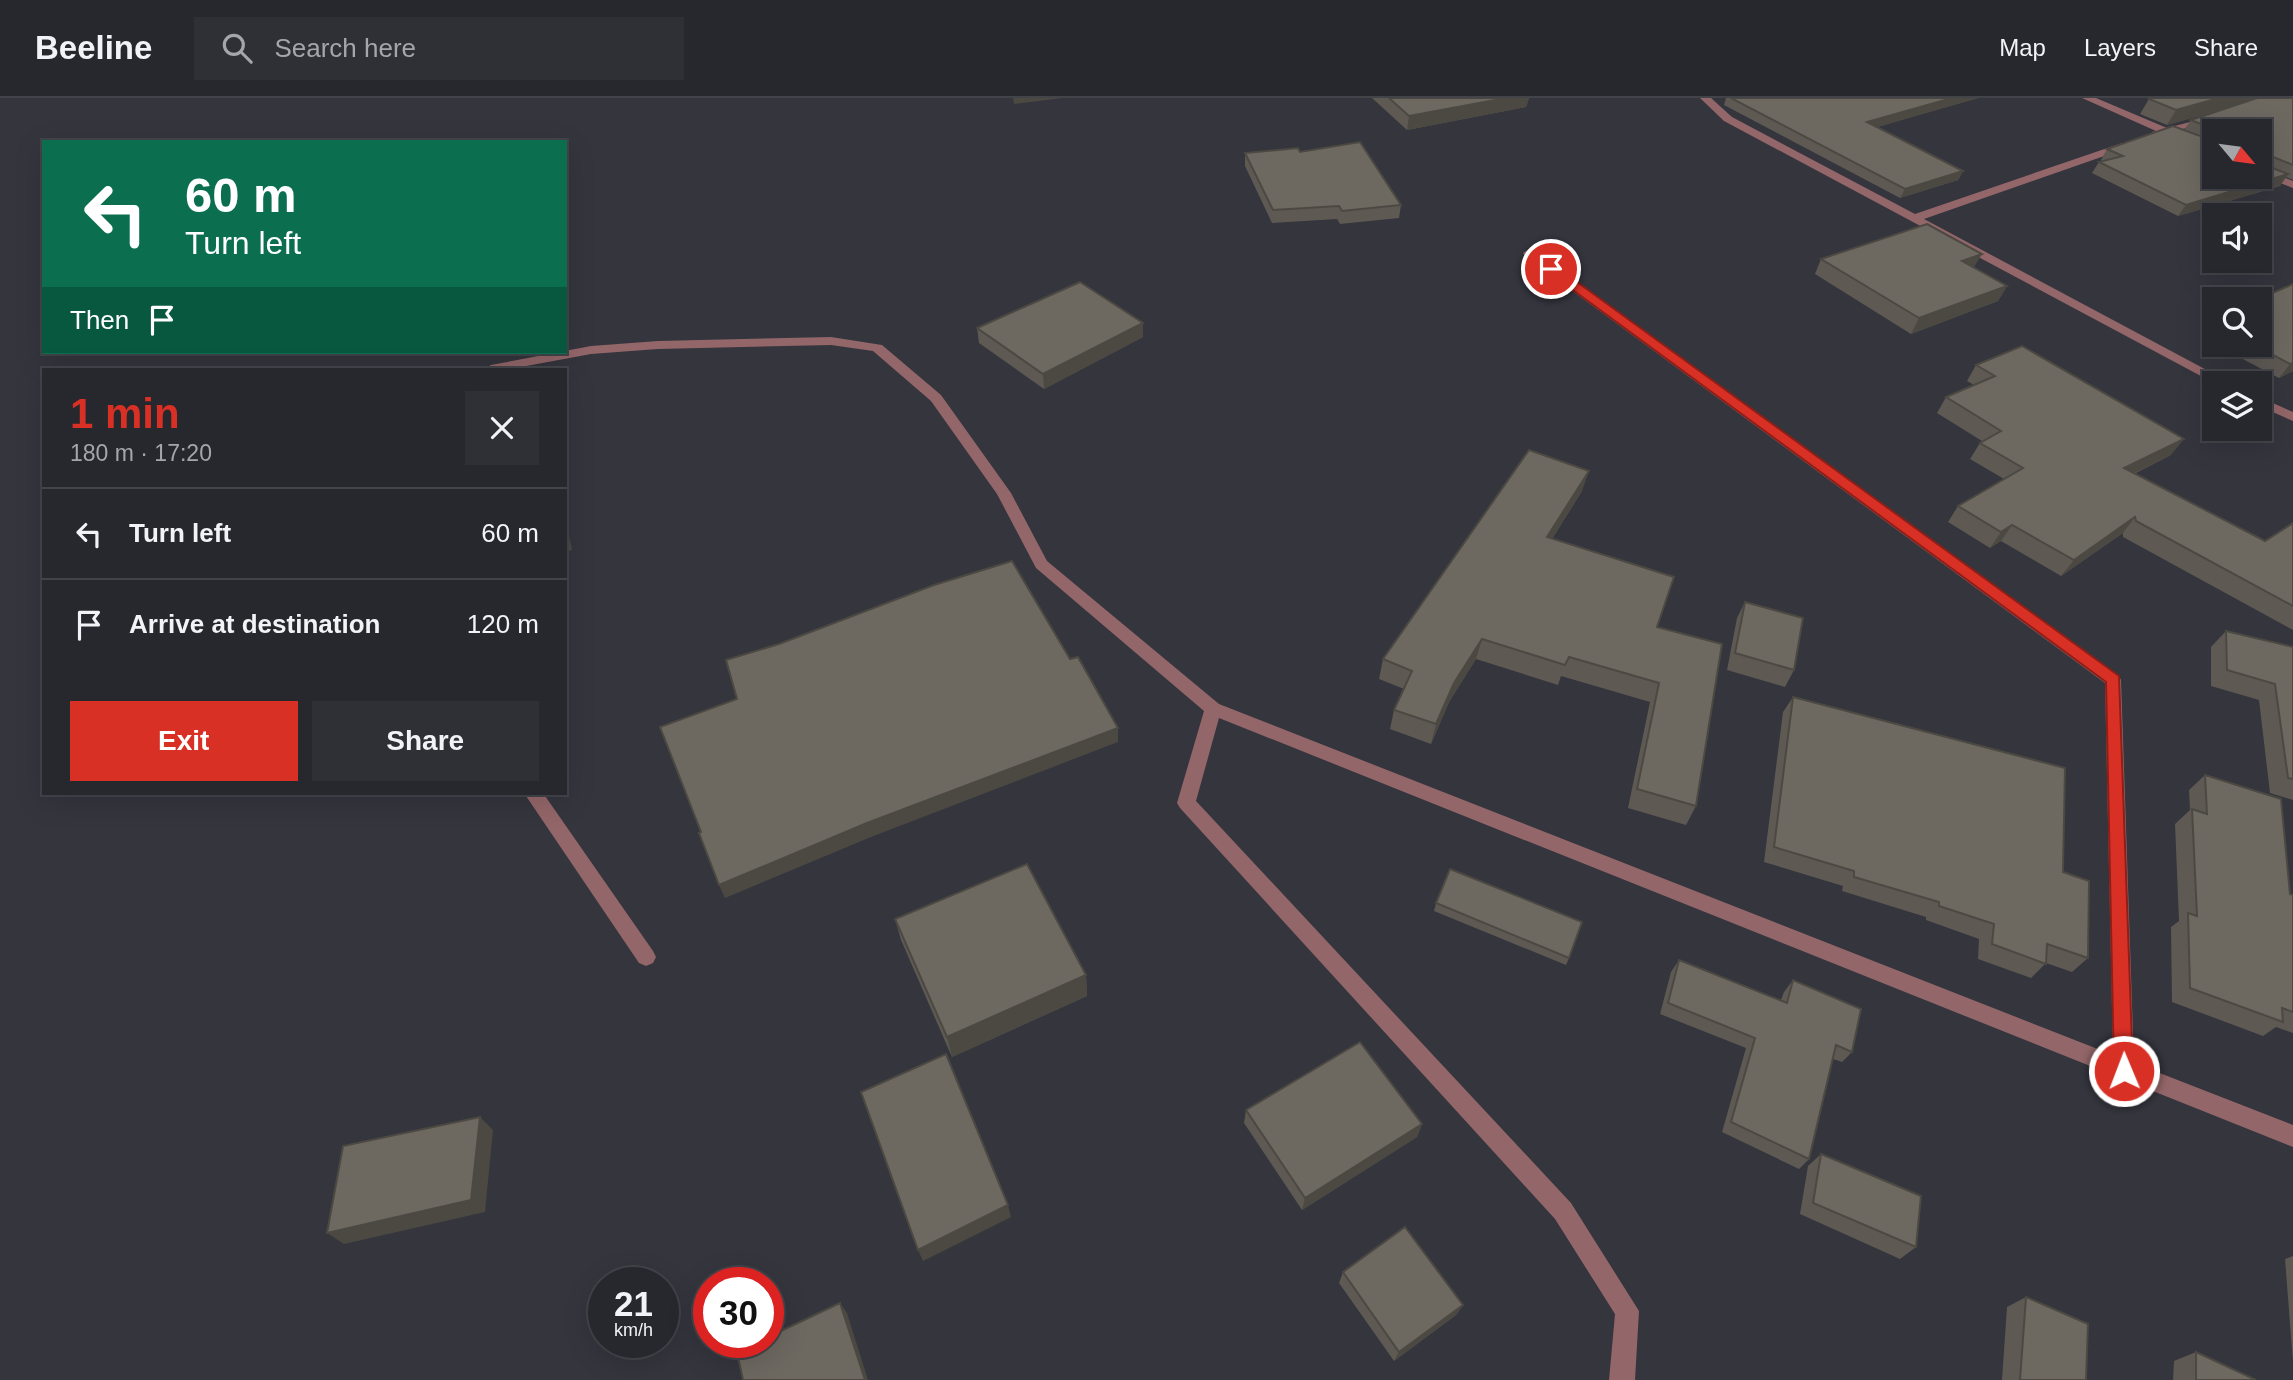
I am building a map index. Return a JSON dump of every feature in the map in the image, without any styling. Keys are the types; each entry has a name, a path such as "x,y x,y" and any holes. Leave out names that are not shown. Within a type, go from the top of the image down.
{"street":[{"path":"1704,98 1728,119 2202,371"},
{"path":"2087,98 2202,146"},
{"path":"2144,138 2219,115"},
{"path":"1912,219 2133,142"},
{"path":"2272,176 2293,185"},
{"path":"1529,253 2113,680 2124,1071"},
{"path":"496,368 591,350 658,345 831,341 877,348 936,398 1004,493 1041,564 1213,709 2293,1136"},
{"path":"2272,407 2293,417"},
{"path":"1213,709 1186,803 1563,1211 1627,1311 1622,1380"},
{"path":"534,795 646,957"}],"building":[{"path":"1389,98 1506,98 1409,116"},
{"path":"1731,98 1952,98 1867,122 1963,171 1905,189"},
{"path":"2219,98 2176,110 2149,99"},
{"path":"2257,98 2293,98 2293,165 2272,156 2272,119 2202,119 2202,124 2191,120"},
{"path":"2173,126 2202,137 2202,189 2239,189 2186,205 2099,162 2123,156 2107,149"},
{"path":"1360,142 1401,205 1342,211 1339,206 1273,210 1245,153 1298,148 1300,152"},
{"path":"2272,168 2288,174 2272,179"},
{"path":"1927,224 1982,254 1962,261 2007,286 1919,318 1821,259"},
{"path":"1080,282 1143,323 1043,374 977,328"},
{"path":"2293,284 2293,363 2290,364 2272,354 2272,293"},
{"path":"2022,346 2184,439 2124,468 2265,541 2293,523 2293,606 2136,521 2135,517 2074,560 2012,525 2001,532 1958,506 2023,468 1980,443 2001,431 1946,397 1995,376 1976,365"},
{"path":"1529,450 1589,471 1547,537 1674,577 1657,627 1722,644 1696,806 1637,789 1659,683 1569,657 1565,665 1482,639 1454,683 1436,724 1394,710 1412,671 1383,659"},
{"path":"1012,561 1070,659 1078,657 1118,728 867,823 719,885 660,727 737,699 726,660 779,644 934,585"},
{"path":"1745,602 1803,618 1794,670 1735,653"},
{"path":"2226,631 2293,647 2293,779 2288,778 2275,684 2227,670"},
{"path":"1793,697 2065,768 2063,872 2089,881 2088,958 2047,944 2046,964 1992,944 1994,924 1939,906 1939,902 1854,877 1854,871 1774,847"},
{"path":"2205,775 2281,799 2290,894 2293,895 2293,1012 2282,1008 2283,1022 2190,988 2188,913 2197,916 2192,809 2207,814"},
{"path":"1027,864 1086,975 947,1037 895,919"},
{"path":"1450,869 1582,922 1569,958 1436,903"},
{"path":"1679,960 1787,1003 1793,980 1861,1009 1852,1052 1836,1045 1809,1159 1731,1122 1755,1038 1668,1003"},
{"path":"1360,1042 1422,1124 1305,1198 1246,1110"},
{"path":"946,1054 1008,1205 918,1250 861,1092"},
{"path":"480,1117 471,1200 327,1233 343,1146"},
{"path":"1821,1154 1921,1196 1916,1247 1813,1203"},
{"path":"1405,1227 1463,1305 1399,1352 1343,1272"},
{"path":"2026,1297 2088,1324 2086,1380 2020,1380"},
{"path":"840,1303 865,1380 743,1380 738,1358 784,1358 784,1329"},
{"path":"2196,1352 2256,1380 2196,1380"}],"route":[{"path":"1551,269 2113,680 2124,1071"}]}
